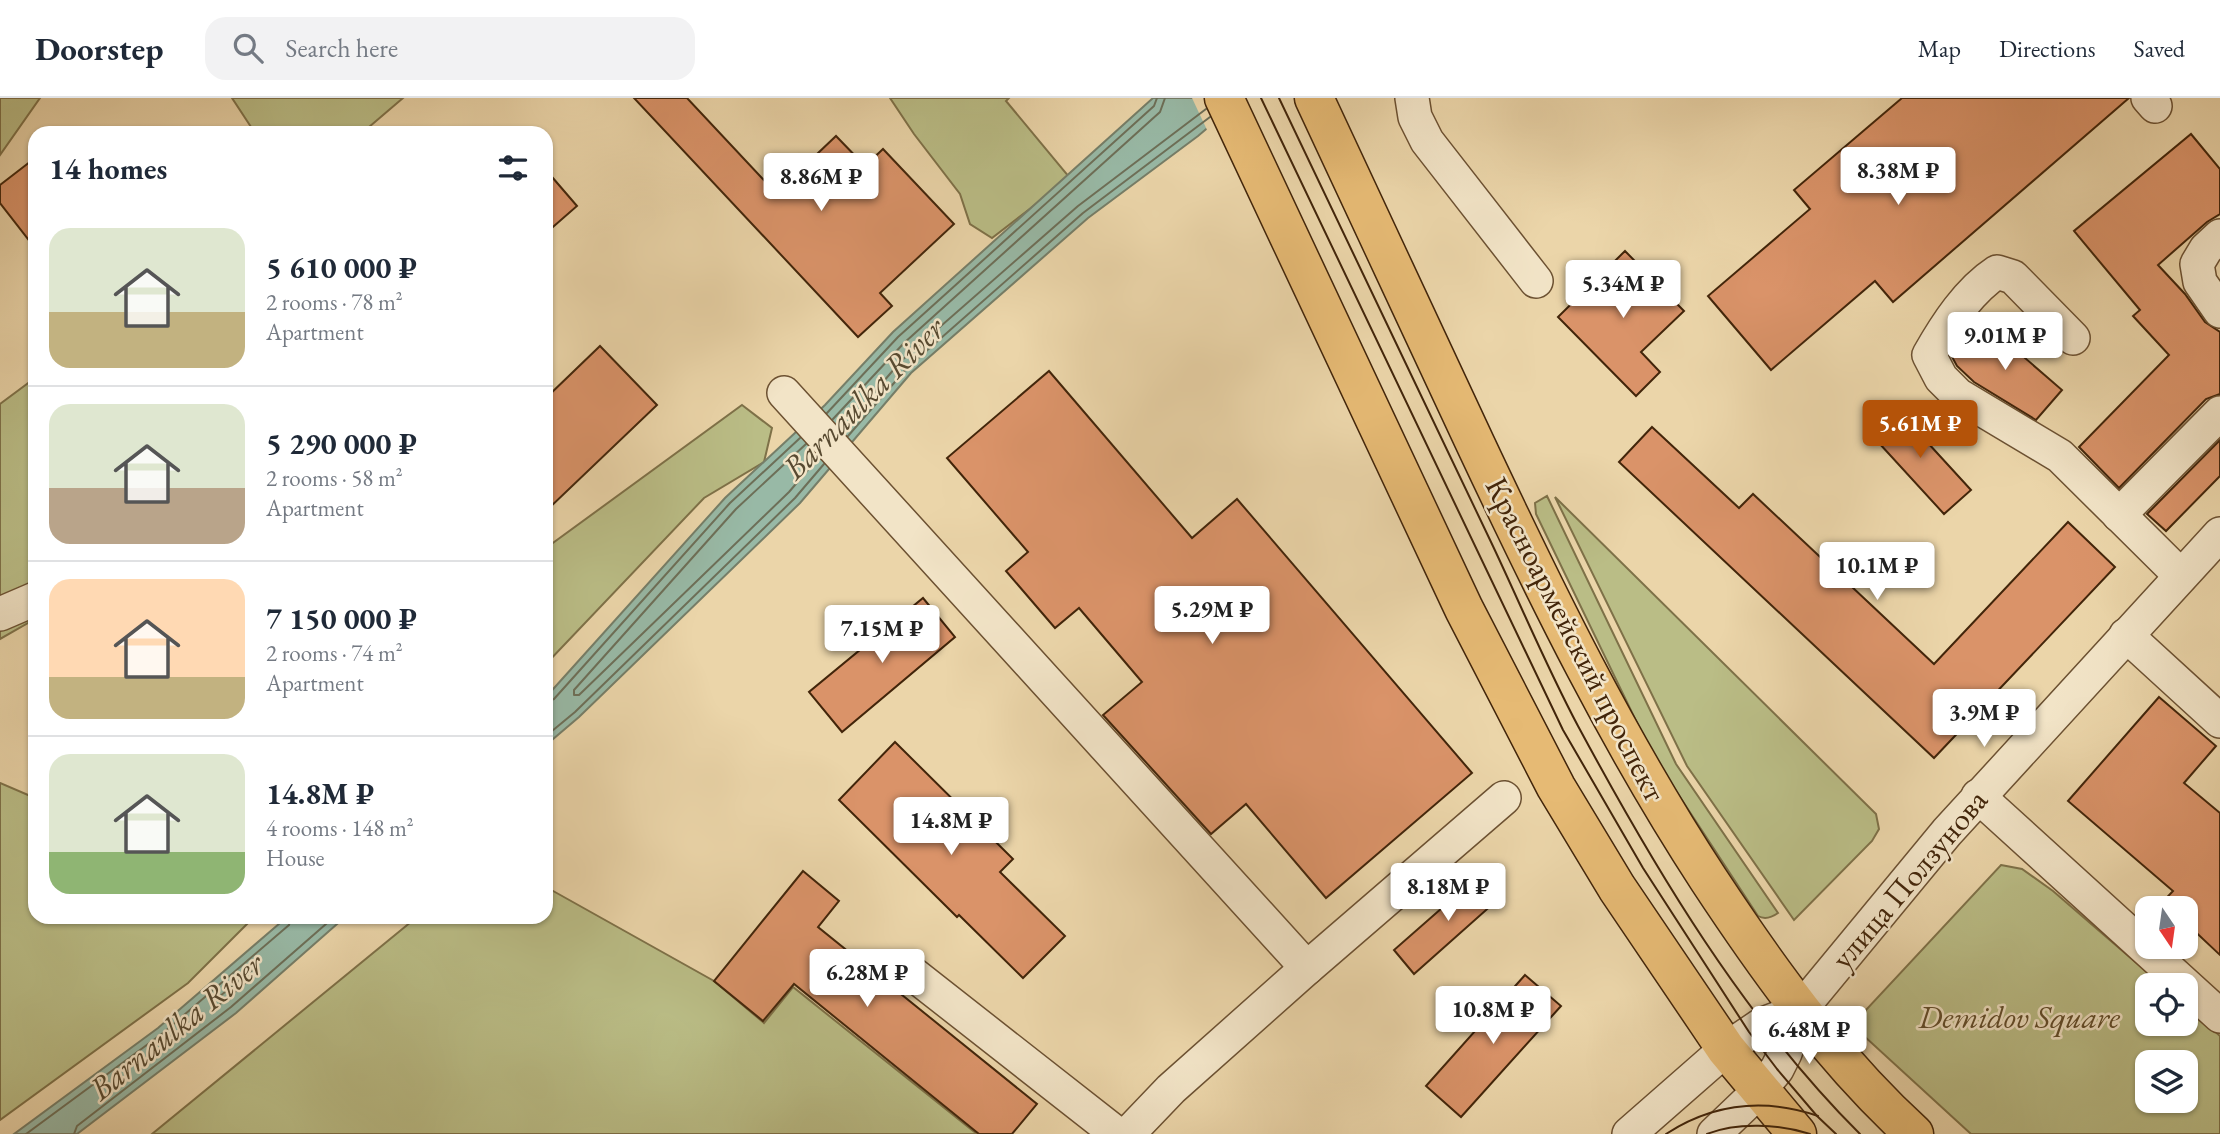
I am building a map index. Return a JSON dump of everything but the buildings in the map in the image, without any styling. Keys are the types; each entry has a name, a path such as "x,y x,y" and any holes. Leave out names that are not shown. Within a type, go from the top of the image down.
{"main road":[{"path":"1224,98 1464,608 1556,787 1617,888 1726,1049 1797,1134"},
{"name":"Красноармейский проспект","path":"1314,98 1536,574 1626,746 1751,945 1800,1010 1867,1087 1914,1134"}],"street":[{"path":"1412,98 1415,117 1427,141 1536,281"},
{"path":"2220,236 2206,249 2197,264 2200,282 2220,311"},
{"path":"2073,338 2013,277 1997,272 1982,282 1941,333 1930,355 1941,378 1958,395 2060,456 2181,576"},
{"path":"784,393 1307,968"},
{"path":"2119,515 2220,413"},
{"name":"улица Ползунова","path":"1800,1010 1978,796 2220,534"},
{"path":"0,614 28,602"},
{"path":"2126,635 2220,721"},
{"path":"1978,796 2220,1016"},
{"path":"1128,1134 1171,1089 1504,798"},
{"path":"913,974 1117,1134"},
{"path":"1629,1134 1726,1049 1763,1024 1800,1010"},
{"path":"1714,1134 1759,1091 1777,1069 1800,1010"}],"green space":[{"path":"0,98 40,98 0,155"},
{"path":"232,98 403,98 370,126 250,126"},
{"path":"890,98 1009,98 1006,101 1070,178 992,238 970,224 960,194"},
{"path":"28,383 28,623 0,639 0,404"},
{"path":"742,405 772,428 764,462 704,498 553,657 553,543"},
{"path":"1547,496 1676,764 1778,913 1773,916 1758,916 1653,756 1536,514 1535,503"},
{"path":"1555,497 1876,814 1879,829 1872,841 1794,920 1687,766"},
{"path":"0,783 28,795 28,924 247,924 188,983 0,1120"},
{"name":"Demidov Square","path":"2001,865 2022,869 2053,891 2148,973 2135,973 2135,1036 2198,1036 2198,1016 2220,1036 2220,1134 1971,1134 1852,1025"},
{"path":"553,891 714,981 764,1023 793,987 977,1134 152,1134 408,924 553,924"}],"water":[{"name":"Barnaulka River","path":"1153,98 1243,98 1198,136 1088,218 911,373 800,503 553,739 553,689 725,498 825,405 893,332"},
{"name":"Barnaulka River","path":"279,924 337,924 236,1013 77,1134 14,1134 158,1028"}],"pier":[{"path":"1192,98 1246,98 1208,132"}],"tram line":[{"path":"1261,98 1563,730 1643,868 1749,1032 1817,1116 1836,1134"},
{"path":"1279,98 1555,681 1608,780 1671,888 1740,992 1817,1089 1860,1134"},
{"path":"1666,1134 1703,1116 1740,1107 1779,1107 1818,1116"},
{"path":"1707,1134 1745,1126 1785,1128 1810,1134"}]}
